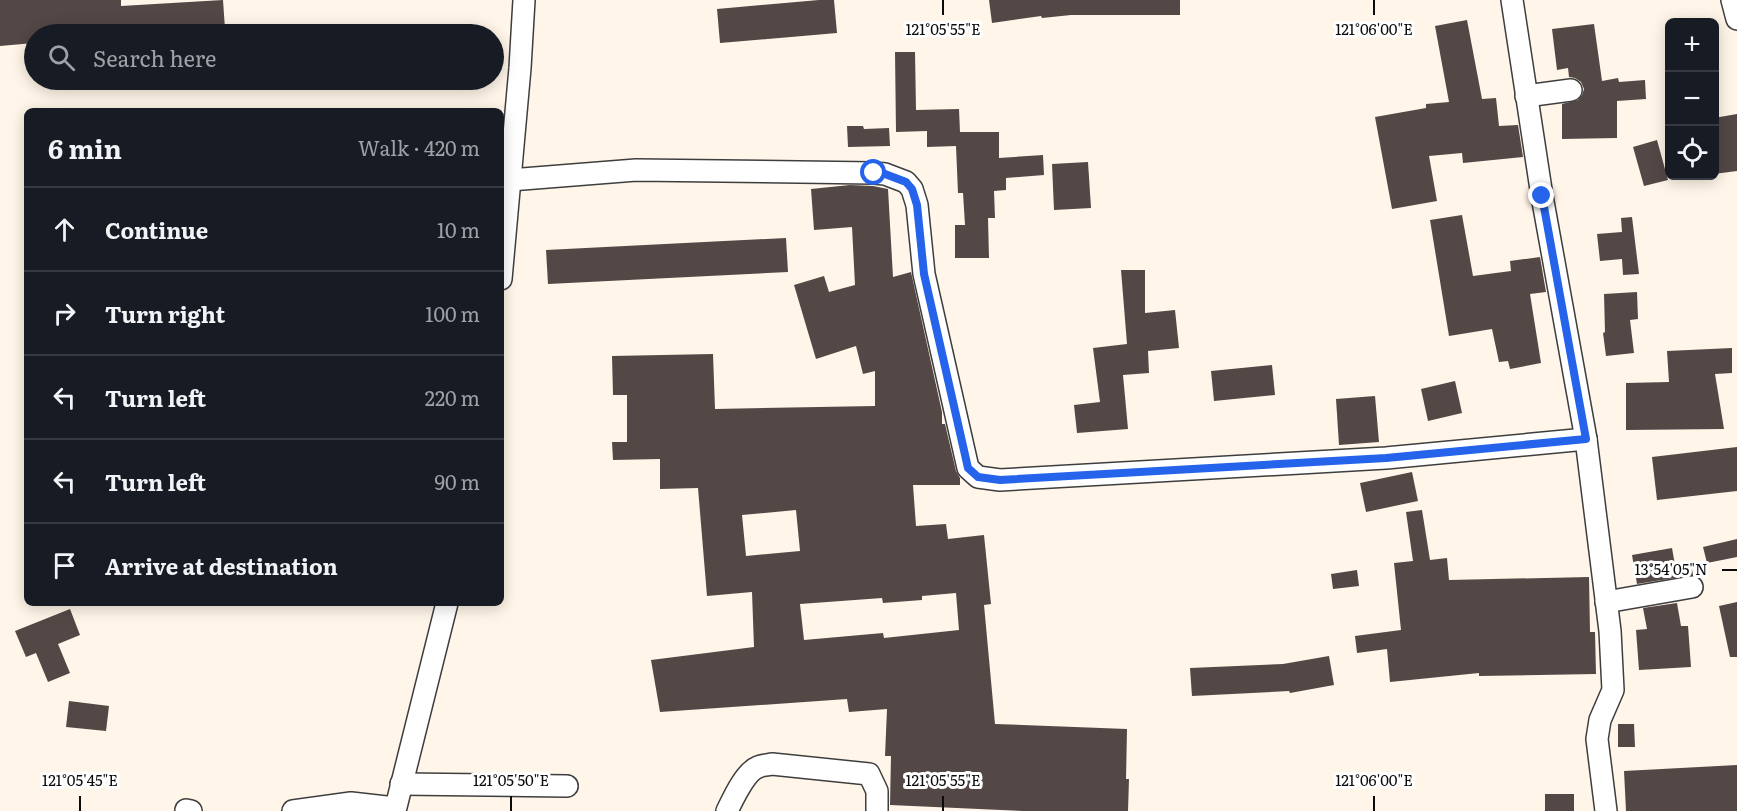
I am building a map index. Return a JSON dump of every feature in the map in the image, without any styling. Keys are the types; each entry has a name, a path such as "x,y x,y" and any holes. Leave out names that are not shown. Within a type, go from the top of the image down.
{"street":[{"path":"504,246 524,0"},
{"path":"1512,0 1542,196 1586,439 1610,631 1612,690 1600,720 1597,739 1606,811"},
{"path":"1732,0 1737,18"},
{"path":"1526,96 1571,90"},
{"path":"510,180 636,170 874,173 885,174 906,182 912,189 917,205 924,274 968,468 978,477 1000,480 1386,458 1586,439"},
{"path":"1606,602 1692,587"},
{"path":"293,811 351,803 395,810 446,606"},
{"path":"727,811 750,772 757,767 772,764 869,774 876,790 876,811"},
{"path":"401,784 567,786"}],"building":[{"path":"0,0 121,0 121,6 223,0 225,24 24,24 24,44 0,46"},
{"path":"834,0 837,33 720,43 717,9"},
{"path":"989,0 1180,0 1180,15 1071,15 1042,18 1041,16 992,23"},
{"path":"1467,20 1482,99 1496,98 1499,126 1518,125 1523,157 1463,163 1462,153 1429,156 1437,201 1392,209 1375,117 1426,108 1426,104 1449,102 1435,26"},
{"path":"1594,24 1602,81 1618,78 1619,82 1645,80 1646,99 1617,101 1617,138 1562,139 1562,104 1578,100 1584,89 1581,82 1569,77 1568,68 1557,70 1552,29"},
{"path":"895,52 915,52 916,110 959,109 960,132 999,132 999,158 1043,155 1044,175 1006,178 1006,190 994,191 995,218 988,218 989,258 955,258 955,225 965,225 963,193 958,193 956,146 927,147 927,131 896,132"},
{"path":"1737,114 1737,171 1719,173 1719,117"},
{"path":"847,126 863,126 864,129 889,128 890,146 848,147"},
{"path":"1657,140 1665,169 1665,180 1668,180 1644,186 1633,147"},
{"path":"1088,162 1091,208 1054,210 1052,164"},
{"path":"850,185 888,189 893,277 911,272 942,412 942,424 945,424 956,471 960,478 960,485 913,485 916,526 946,524 948,539 984,535 991,604 984,605 995,724 1127,729 1128,811 1024,811 890,805 891,756 885,756 887,709 849,712 847,699 660,712 651,660 754,647 752,592 707,596 698,488 660,489 660,459 613,460 612,442 627,442 627,395 613,395 612,356 713,354 715,409 875,406 875,371 863,374 856,346 816,359 794,285 824,276 829,292 855,285 852,227 814,230 811,189","holes":["796,510 800,551 746,556 742,515","956,593 959,630 884,638 883,633 804,640 800,604 882,598 883,603 922,600 922,596"]},
{"path":"1462,215 1473,276 1511,271 1510,261 1540,257 1546,292 1530,294 1541,363 1510,369 1508,361 1499,362 1492,329 1449,336 1430,220"},
{"path":"1632,217 1639,274 1623,275 1622,259 1600,261 1597,234 1622,232 1621,218"},
{"path":"786,238 788,272 548,284 546,250"},
{"path":"1121,270 1145,270 1145,313 1175,310 1179,348 1148,351 1149,373 1123,375 1128,429 1077,433 1074,405 1100,402 1093,348 1127,344"},
{"path":"1637,292 1638,319 1630,320 1634,353 1606,356 1603,333 1605,332 1604,294"},
{"path":"1732,348 1732,373 1715,374 1724,429 1626,430 1626,383 1669,382 1667,351"},
{"path":"1272,365 1275,395 1214,401 1211,371"},
{"path":"1455,381 1462,413 1428,421 1421,389"},
{"path":"1375,396 1379,442 1339,445 1336,399"},
{"path":"1737,447 1737,491 1657,500 1652,457"},
{"path":"1412,472 1418,501 1366,512 1360,483"},
{"path":"1422,510 1430,560 1447,558 1449,580 1589,577 1590,632 1595,632 1596,674 1479,676 1479,673 1390,682 1387,649 1357,653 1355,636 1401,630 1394,563 1413,561 1406,512"},
{"path":"1737,539 1737,557 1707,563 1703,547"},
{"path":"1672,548 1675,565 1691,563 1693,575 1637,584 1632,555"},
{"path":"1357,570 1359,586 1333,589 1331,574"},
{"path":"1737,602 1737,657 1730,657 1719,606"},
{"path":"1677,603 1681,626 1688,626 1691,667 1639,670 1636,630 1647,629 1643,608"},
{"path":"70,609 80,635 58,644 70,673 48,682 36,653 26,657 15,631"},
{"path":"1329,656 1334,685 1290,693 1289,691 1192,696 1190,668 1283,664"},
{"path":"69,701 109,706 106,731 66,727"},
{"path":"1618,724 1634,724 1635,747 1618,747"},
{"path":"1737,765 1737,811 1626,811 1624,771"},
{"path":"1545,794 1574,794 1574,811 1545,811"}],"route":[{"path":"874,173 885,174 906,182 912,189 917,205 924,274 968,468 978,477 1000,480 1386,458 1586,439 1542,196"}]}
